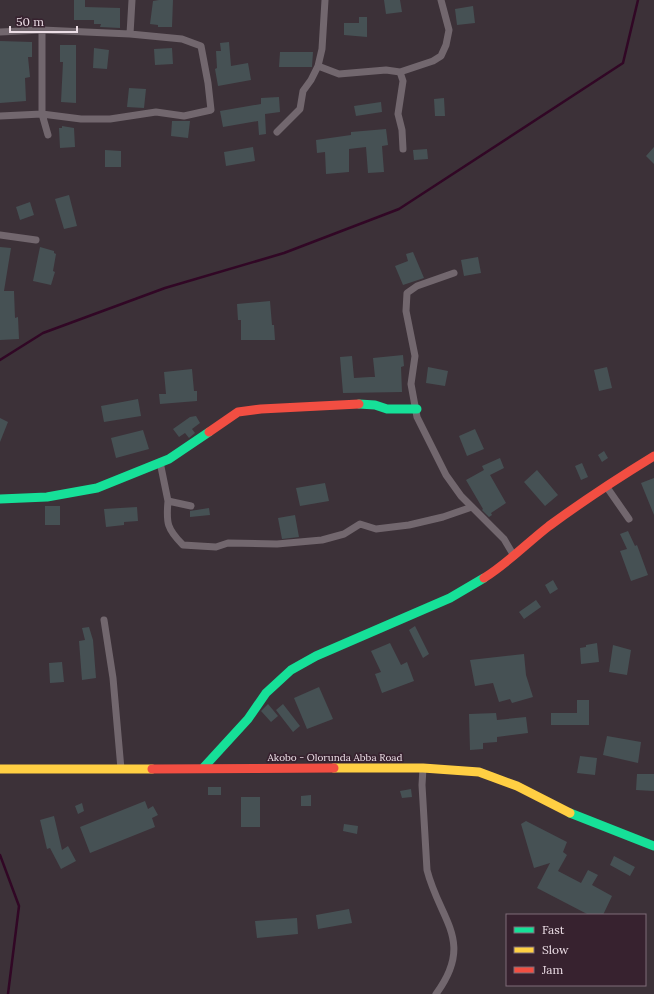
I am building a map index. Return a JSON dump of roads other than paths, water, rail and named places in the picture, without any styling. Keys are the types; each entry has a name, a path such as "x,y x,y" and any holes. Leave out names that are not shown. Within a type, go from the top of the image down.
{"street":[{"path":"130,34 132,0"},
{"path":"277,132 300,110 303,91 311,80 318,66 322,49 325,0"},
{"path":"318,66 339,74 386,70 400,72 433,62 441,56 446,45 449,30 440,0"},
{"path":"42,30 42,114 48,135"},
{"path":"0,32 42,30 130,34 182,39 201,46 208,83 211,110 184,116 156,112 110,119 81,119 42,114 0,116"},
{"path":"400,72 403,81 398,114 402,130 403,149"},
{"path":"0,236 36,240"},
{"path":"454,273 417,286 407,293 406,311 415,356 411,384 417,409 417,417 446,475 461,496 504,539 514,556"},
{"path":"0,499 47,497 97,488 160,462 190,445 238,412 308,406 361,404 375,405 387,409 417,409"},
{"path":"204,767 248,719 266,693 291,670 316,656 450,598 495,571 548,527 606,486 654,456"},
{"path":"160,462 168,501 167,513 170,532 183,545 216,547 228,543 277,544 322,540 344,534 360,524 376,529 410,525 443,517 472,507"},
{"path":"606,486 629,519"},
{"path":"168,501 191,506"},
{"path":"104,620 114,686 121,769"},
{"name":"Akobo - Olorunda Abba Road","path":"0,769 204,767 423,768 479,772 517,786 574,814 654,846"},
{"path":"423,768 422,785 427,870 453,932 455,952 444,983 436,994"}],"waterway":[{"path":"0,360 43,333 165,288 284,253 399,209 623,63 638,0"},
{"path":"0,855 19,906 8,994"}]}
